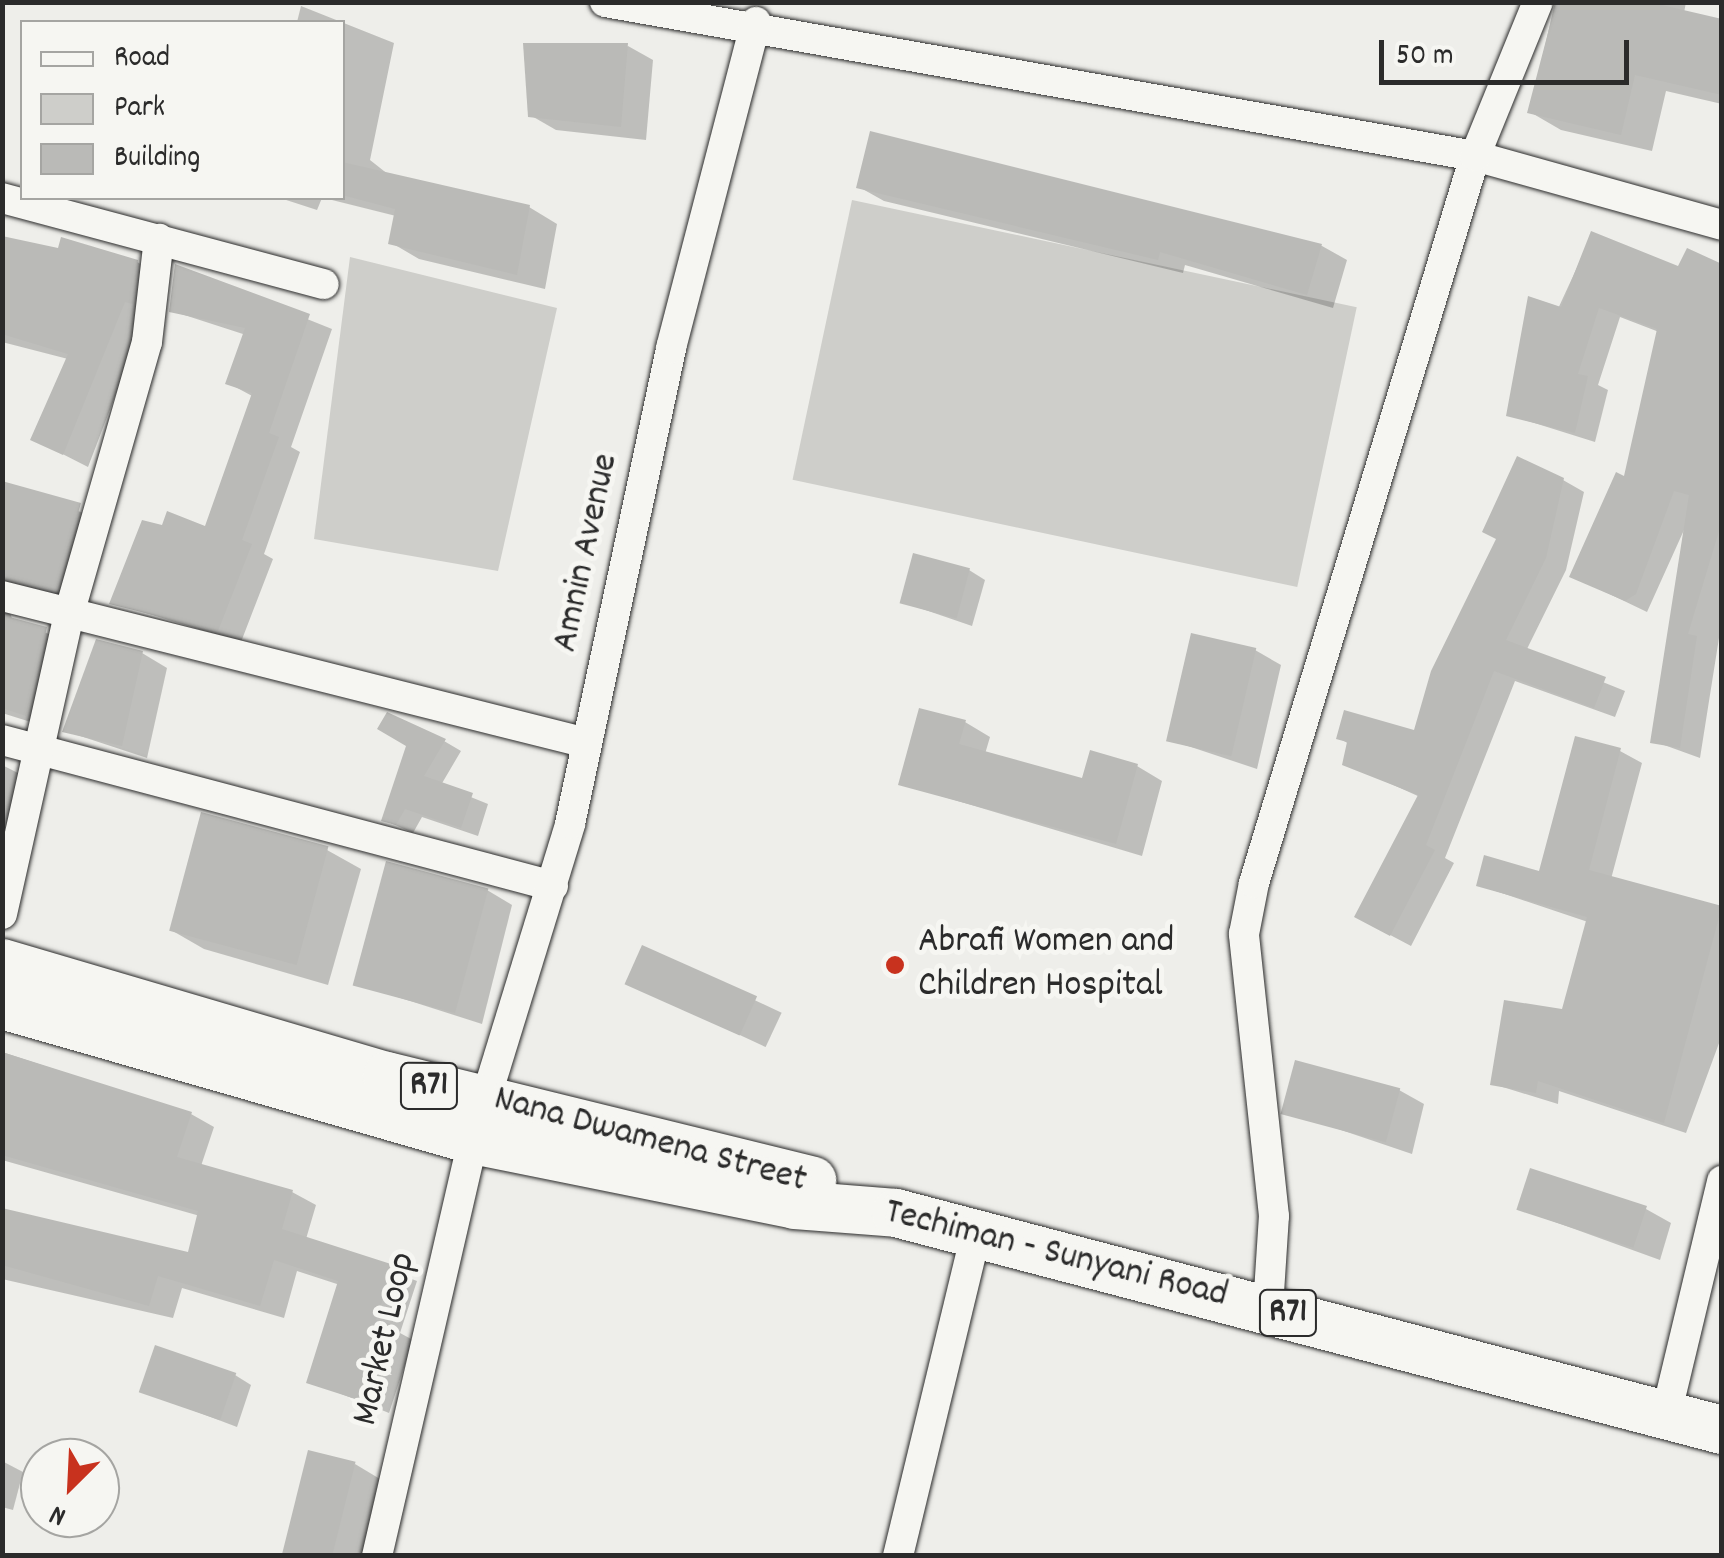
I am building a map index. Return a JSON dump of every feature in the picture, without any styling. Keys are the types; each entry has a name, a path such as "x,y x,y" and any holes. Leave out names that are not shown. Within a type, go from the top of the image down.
{"main road":[{"name":"Nana Dwamena Street","path":"2,963 482,1119"},
{"name":"Nana Dwamena Street","path":"2,1005 482,1119 795,1205 854,1204"},
{"name":"Techiman - Sunyani Road","path":"854,1204 1268,1308 1722,1430"}],"street":[{"path":"605,2 662,6 756,22 1139,102 1475,156 1722,225"},
{"path":"1268,1308 1274,1216 1244,934 1475,156 1538,2"},
{"name":"Amnin Avenue","path":"482,1119 553,886 671,348 756,22"},
{"path":"2,198 324,284"},
{"path":"2,914 42,751 69,614 147,342 158,239"},
{"path":"2,596 587,743"},
{"path":"2,740 553,886"},
{"name":"Market Loop","path":"376,1556 482,1119"},
{"path":"1666,1415 1722,1181"},
{"path":"898,1556 976,1234"}],"green space":[{"path":"852,200 1357,307 1297,587 793,480"},
{"path":"350,257 557,308 498,571 314,539"}],"building":[{"path":"1556,2 1649,2 1722,19 1722,95 1635,75 1621,135 1527,113"},
{"path":"523,43 628,43 621,127 528,117"},
{"path":"870,131 1322,244 1307,295 1160,252 1158,260 856,188"},
{"path":"345,163 530,205 517,275 388,244 395,209 345,196"},
{"path":"1591,231 1678,266 1687,248 1722,264 1722,521 1688,634 1697,636 1680,748 1650,743 1689,495 1674,491 1636,594 1625,601 1569,577 1616,472 1624,476 1657,329 1599,308 1578,374 1588,376 1575,433 1506,416 1528,296 1561,307"},
{"path":"2,236 58,248 61,237 138,260 133,304 125,302 63,455 30,440 68,354 2,334"},
{"path":"175,264 310,314 269,433 279,437 242,540 252,544 218,631 109,604 142,520 162,525 167,511 205,526 252,393 225,384 245,328 169,312"},
{"path":"1517,456 1564,478 1546,558 1506,640 1606,677 1594,708 1494,671 1426,845 1435,850 1390,936 1354,917 1418,795 1342,765 1347,742 1336,739 1344,710 1414,730 1431,671 1496,539 1482,532"},
{"path":"2,481 81,503 56,590 2,578"},
{"path":"913,553 970,568 957,618 900,603"},
{"path":"2,615 47,627 26,716 2,708"},
{"path":"1191,633 1256,648 1231,756 1166,741"},
{"path":"96,639 143,651 122,746 62,732"},
{"path":"919,708 966,720 959,744 1082,778 1090,750 1138,764 1116,844 898,785"},
{"path":"387,712 446,739 424,776 473,793 461,828 405,809 396,825 381,821 406,746 377,729"},
{"path":"1575,736 1621,748 1589,870 1722,906 1664,1123 1538,1081 1536,1093 1490,1085 1504,1000 1562,1009 1587,917 1476,886 1484,855 1539,871"},
{"path":"201,812 329,846 297,965 169,931"},
{"path":"386,861 488,888 455,1013 353,986"},
{"path":"642,945 757,996 740,1036 625,984"},
{"path":"2,1052 192,1112 177,1157 293,1190 282,1229 394,1265 376,1320 390,1324 365,1402 306,1383 338,1281 274,1260 260,1306 158,1276 149,1306 2,1265 2,1208 188,1252 198,1211 2,1155"},
{"path":"1295,1060 1400,1088 1386,1142 1281,1114"},
{"path":"1530,1168 1647,1206 1633,1248 1516,1210"},
{"path":"155,1345 236,1373 220,1420 139,1392"},
{"path":"308,1450 356,1462 332,1556 282,1556"}],"place":[{"name":"Abrafi Women and Children Hospital","path":"895,965"}]}
